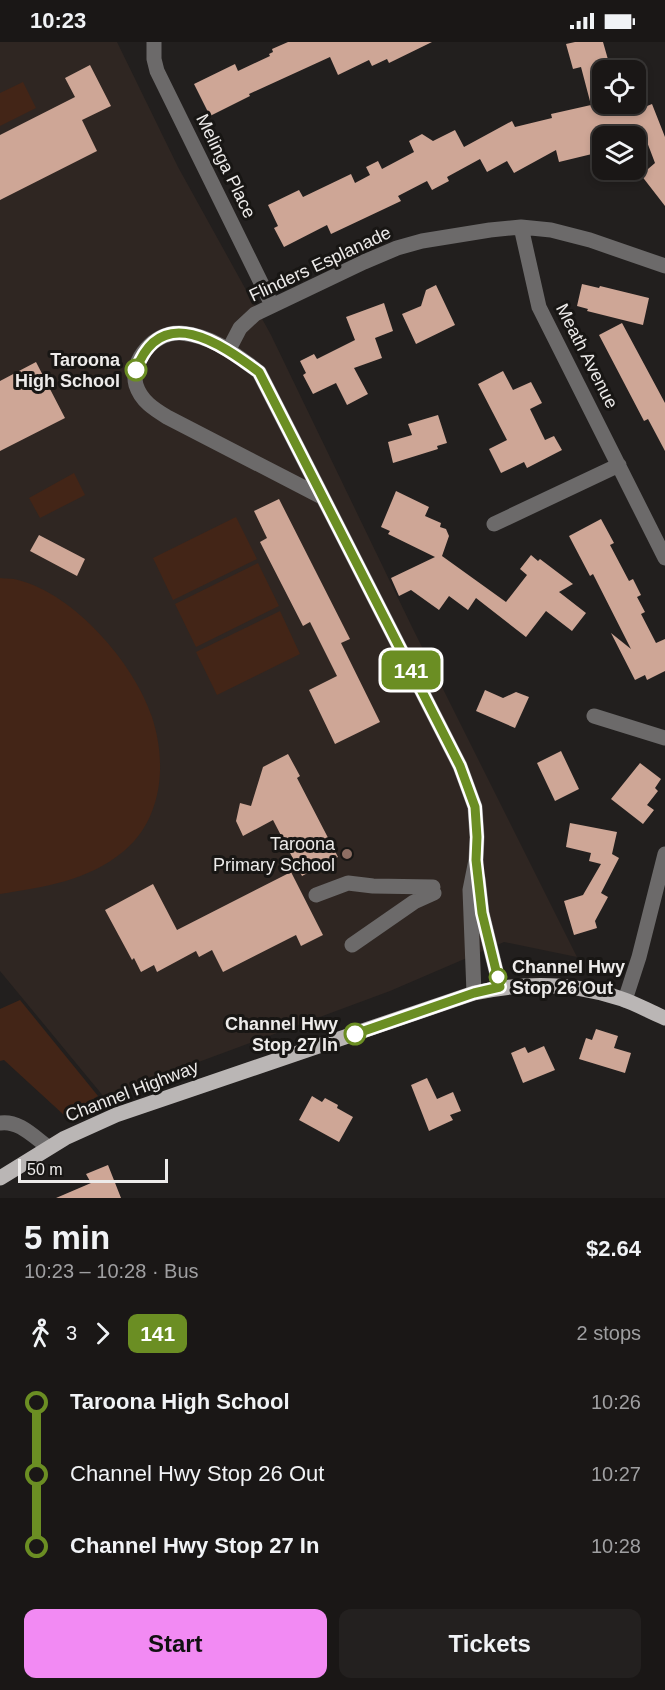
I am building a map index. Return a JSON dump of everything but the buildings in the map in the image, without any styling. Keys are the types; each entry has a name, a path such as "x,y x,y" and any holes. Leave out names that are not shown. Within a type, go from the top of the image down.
{"main road":[{"name":"Channel Highway","path":"0,1178 48,1148 96,1124 144,1104 474,993 500,987 541,984 581,988 625,1000 665,1018"}],"street":[{"name":"Melinga Place","path":"154,42 154,59 157,70 272,306"},
{"name":"Flinders Esplanade","path":"229,349 240,328 255,314 364,262 397,248 422,241 521,227 551,230 590,240 665,266"},
{"name":"Meath Avenue","path":"521,227 539,307 665,558"},
{"path":"322,497 147,404 136,385 136,370 141,357 156,338 180,333 211,340 229,349 259,372 460,766 475,807 477,837 476,860 470,890 474,993"},
{"path":"494,524 619,465"},
{"path":"594,716 665,738"},
{"path":"625,1000 639,957 665,854"},
{"path":"476,860 482,913 500,987"},
{"path":"316,896 348,883 434,890 352,945"},
{"path":"0,1124 11,1123 19,1126 48,1148"}],"shaded area":[{"name":"Taroona High School","path":"0,42 117,42 178,167 271,335 412,627 577,957 504,942 390,991 104,1097 0,971"},
{"path":"23,82 36,108 0,126 0,93"},
{"path":"74,473 85,495 40,518 29,498"},
{"path":"236,517 257,559 173,600 153,558"},
{"path":"258,563 279,606 196,647 175,604"},
{"path":"0,578 18,580 39,588 60,600 80,615 116,654 143,696 152,717 157,735 160,771 154,806 147,823 124,851 81,876 49,885 0,894"},
{"path":"280,611 300,654 217,695 196,652"},
{"path":"20,1000 98,1096 65,1116 4,1060 0,1061 0,1009"}],"bus line":[{"name":"141","path":"136,370 141,357 156,338 180,333 211,340 229,349 259,372 460,766 475,807 476,860 482,913 500,987 474,993 355,1034"}],"place":[{"name":"Taroona High School","path":"136,370"},
{"name":"Taroona Primary School","path":"347,854"},
{"name":"Channel Hwy Stop 26 Out","path":"498,977"},
{"name":"Channel Hwy Stop 27 In","path":"355,1034"}]}
